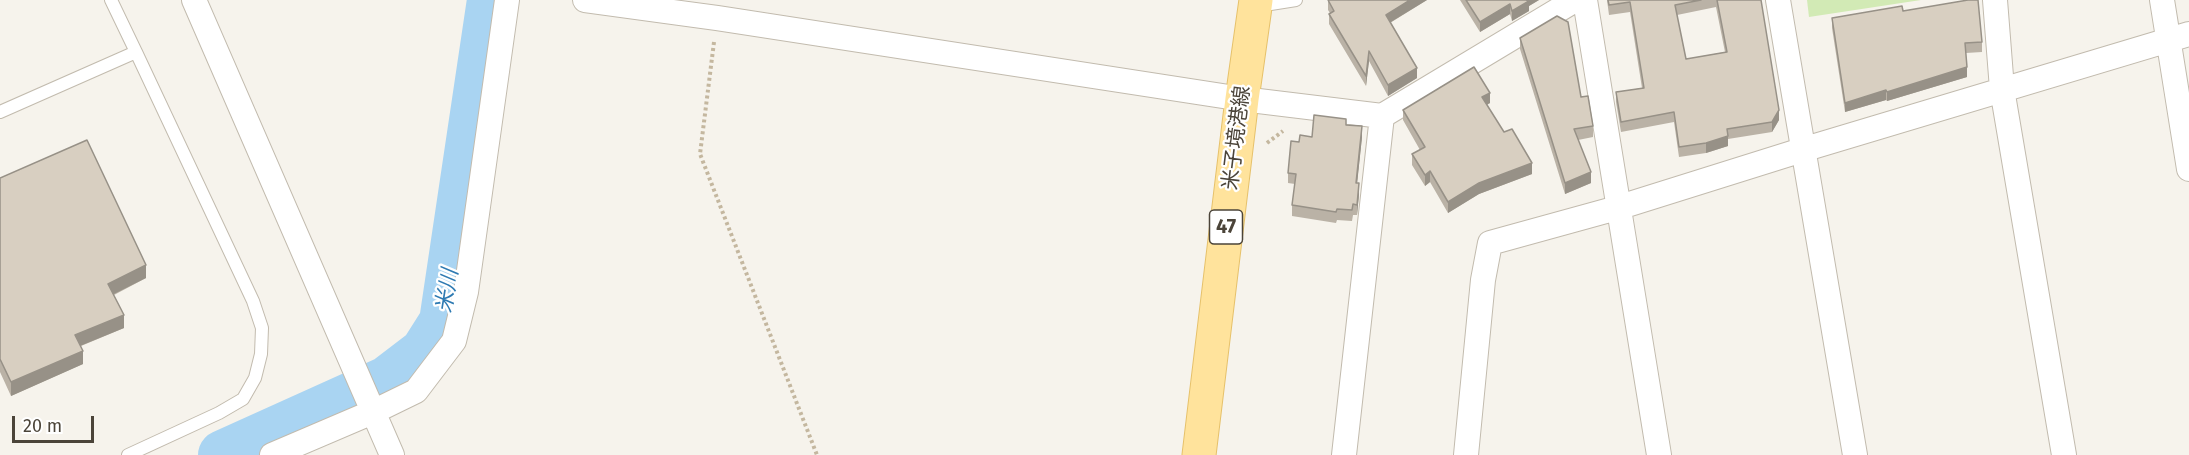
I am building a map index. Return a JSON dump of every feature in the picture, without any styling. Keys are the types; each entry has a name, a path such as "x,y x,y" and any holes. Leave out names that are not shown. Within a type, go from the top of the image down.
{"main road":[{"name":"米子境港線","path":"1199,455 1242,99 1256,3"}],"street":[{"path":"195,0 375,411 392,455"},
{"path":"272,455 416,391 454,341 466,292 507,0"},
{"path":"585,0 717,18 1242,99 1382,116 1575,0"},
{"path":"1585,0 1617,208 1659,455"},
{"path":"1778,0 1855,455"},
{"path":"1995,0 2002,90 2064,455"},
{"path":"2162,0 2179,37 2189,169"},
{"path":"1466,455 1483,280 1490,243 1617,208 2179,37"},
{"path":"1344,455 1382,116"}],"lane":[{"path":"111,0 253,301 262,328 261,354 255,378 243,399 219,413 128,455"},
{"path":"1256,3 1296,0"},
{"path":"0,112 136,52"}],"path":[{"path":"717,18 700,154 817,455"}],"green space":[{"path":"1807,0 1921,0 1809,17"}],"building":[{"path":"1328,0 1410,0 1386,15 1417,68 1388,85 1369,51 1366,76 1329,14 1334,11"},
{"path":"1466,0 1529,1 1512,11 1510,4 1480,22"},
{"path":"1608,0 1701,0 1675,5 1686,59 1727,52 1717,0 1761,0 1779,110 1772,122 1727,129 1728,136 1706,143 1679,147 1674,112 1621,122 1616,92 1644,88 1630,2 1609,5"},
{"path":"1978,0 1982,42 1965,43 1967,67 1845,103 1832,18 1902,6 1903,11"},
{"path":"1557,16 1568,22 1581,97 1588,96 1593,126 1574,129 1591,172 1565,183 1520,38"},
{"path":"1474,67 1490,93 1482,97 1504,132 1512,129 1532,163 1479,183 1448,202 1430,171 1425,175 1412,154 1425,147 1403,110"},
{"path":"1314,115 1346,119 1346,125 1362,126 1356,183 1359,183 1357,205 1353,204 1352,210 1337,209 1336,212 1292,205 1296,174 1288,173 1291,141 1299,142 1300,135 1312,137"},
{"path":"87,140 146,265 108,284 124,315 75,335 83,351 11,382 0,359 0,178"}],"waterway":[{"name":"米川","path":"223,455 387,381 425,352 444,322 492,0"}]}
